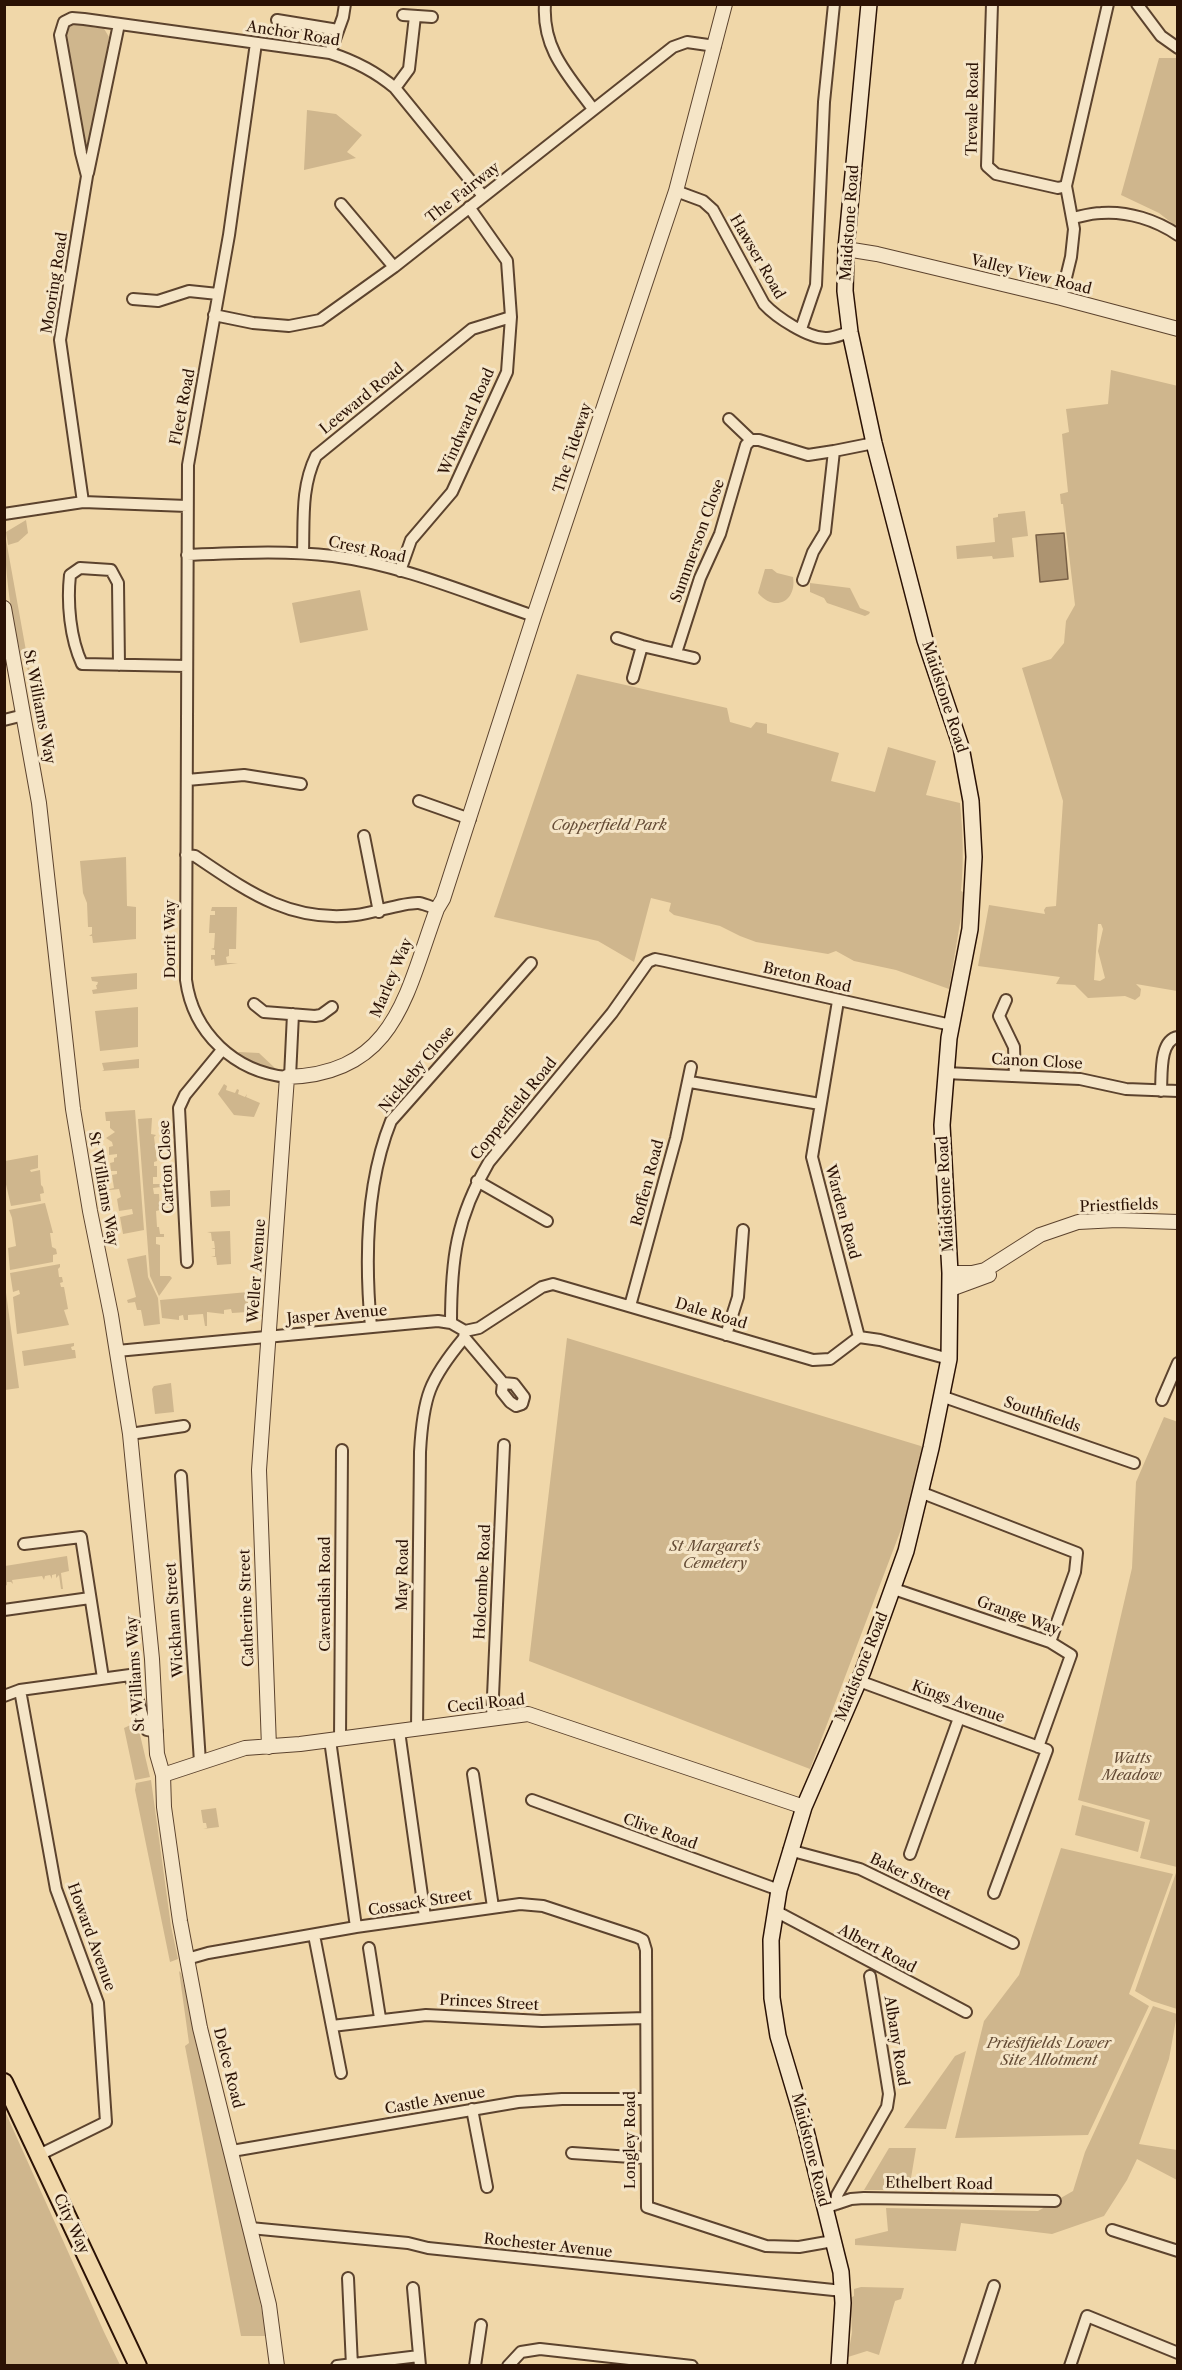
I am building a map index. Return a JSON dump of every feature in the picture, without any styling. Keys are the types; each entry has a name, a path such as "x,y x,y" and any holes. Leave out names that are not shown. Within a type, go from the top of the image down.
{"main road":[{"name":"Maidstone Road","path":"839,2366 843,2336 843,2291 833,2241 830,2206 778,2036 771,1971 774,1913 789,1850 804,1807 859,1681 894,1589 920,1492 949,1359 951,1289 942,1125 951,1026 970,929 974,864 971,801 957,732 924,633 874,443 850,332 845,291 846,249 869,4"},
{"name":"City Way","path":"4,2082 138,2366"}],"street":[{"path":"330,53 345,4"},
{"path":"545,4 545,29 548,42 558,61 593,110"},
{"name":"The Tideway","path":"440,904 676,191 725,4"},
{"name":"Maidstone Road","path":"801,329 816,285 824,102 834,4"},
{"name":"Trevale Road","path":"992,4 987,166 996,174 1058,188 1066,186"},
{"path":"1061,298 1071,257 1074,229 1066,186 1108,4"},
{"path":"1137,4 1161,36 1178,48"},
{"path":"403,15 432,18"},
{"path":"395,88 409,69 415,16"},
{"name":"Anchor Road","path":"76,18 330,53 356,61 378,73 395,88 483,196"},
{"name":"Mooring Road","path":"76,18 64,22 60,34 87,176"},
{"path":"277,20 338,30"},
{"name":"Mooring Road","path":"83,502 60,340 87,176 119,24"},
{"name":"The Fairway","path":"214,315 253,323 289,326 320,320 394,267 678,44 691,42 715,46"},
{"name":"Fleet Road","path":"187,780 189,452 229,235 256,43"},
{"name":"Hawser Road","path":"676,191 703,201 713,210 764,304 774,315 822,338 850,332"},
{"path":"340,204 394,267"},
{"name":"Windward Road","path":"400,571 411,540 452,492 507,372 511,317 507,261 469,207"},
{"path":"1073,218 1102,213 1135,214 1178,235"},
{"name":"Valley View Road","path":"846,249 877,254 1061,298 1178,329"},
{"path":"133,299 158,301 189,291 218,294"},
{"name":"Leeward Road","path":"303,553 305,492 308,473 316,456 472,329 511,317"},
{"path":"729,419 751,440 759,440 808,456 874,443"},
{"name":"Summerson Close","path":"676,653 700,578 720,534 746,445 751,440"},
{"path":"802,580 813,552 825,531 834,451"},
{"path":"4,514 83,502 187,506"},
{"name":"Crest Road","path":"187,555 303,553 369,562 534,616"},
{"path":"119,665 117,583 111,570 80,568 70,575 68,592 76,652 82,664 119,665 187,666"},
{"name":"St Williams Way","path":"4,608 39,803 73,1109 130,1434 152,1659 158,1762 163,1775"},
{"path":"617,638 667,653 694,658"},
{"path":"633,678 642,646"},
{"path":"4,720 24,715"},
{"path":"187,780 244,775 301,784"},
{"name":"Dorrit Way","path":"187,780 187,987 197,1017 222,1050 239,1062 255,1070 289,1077"},
{"path":"419,801 470,819"},
{"path":"364,836 379,912"},
{"path":"186,855 195,856 247,891 292,910 343,916 379,912 416,903 440,904"},
{"name":"Marley Way","path":"289,1077 315,1075 344,1067 382,1038 400,1009 440,904"},
{"name":"Breton Road","path":"656,959 951,1026"},
{"name":"Copperfield Road","path":"451,1323 454,1250 466,1206 477,1181 489,1162 612,1013 648,962 656,959"},
{"name":"Nickleby Close","path":"371,1328 368,1289 368,1229 382,1143 391,1121 531,963"},
{"path":"1006,1000 999,1014 1014,1047 1014,1076"},
{"name":"Warden Road","path":"837,1001 812,1156 859,1337"},
{"path":"254,1004 264,1012 319,1016 332,1006"},
{"path":"289,1077 293,1014"},
{"path":"1161,1091 1166,1044 1171,1038 1178,1037"},
{"name":"Carton Close","path":"187,1262 179,1112 184,1097 222,1050"},
{"name":"Roffen Road","path":"630,1306 676,1138 683,1101 690,1082 691,1067"},
{"name":"Canon Close","path":"945,1073 1080,1079 1126,1089 1178,1091"},
{"name":"Weller Avenue","path":"259,1468 289,1077"},
{"path":"690,1082 820,1104"},
{"path":"477,1181 548,1221"},
{"name":"Priestfields","path":"950,1272 979,1272 999,1263 1019,1247 1040,1235 1078,1222 1110,1220 1178,1222"},
{"path":"726,1335 738,1297 743,1230"},
{"name":"Priestfields","path":"951,1289 987,1276 998,1269 999,1263"},
{"name":"Dale Road","path":"465,1334 477,1329 547,1285 558,1285 816,1361 833,1358 859,1337"},
{"name":"Jasper Avenue","path":"117,1351 438,1321 451,1323"},
{"path":"451,1323 465,1334 503,1383"},
{"name":"May Road","path":"417,1729 422,1421 426,1400 434,1379 465,1334"},
{"path":"859,1337 880,1340 949,1359"},
{"path":"1162,1401 1178,1363"},
{"name":"Southfields","path":"941,1396 1134,1463"},
{"path":"130,1434 184,1426"},
{"name":"Holcombe Road","path":"492,1719 504,1445"},
{"name":"Cavendish Road","path":"342,1450 335,1739 356,1928"},
{"name":"Catherine Street","path":"259,1468 269,1747"},
{"name":"Wickham Street","path":"181,1476 200,1762"},
{"path":"920,1492 1077,1553 1075,1572 1050,1642"},
{"path":"24,1544 81,1538 103,1678"},
{"name":"Grange Way","path":"894,1589 1050,1642 1071,1655 1043,1748"},
{"path":"4,1610 90,1598"},
{"path":"4,1696 20,1690 131,1675 146,1728 150,1732 157,1732"},
{"name":"Kings Avenue","path":"859,1681 1043,1748"},
{"name":"Howard Avenue","path":"20,1690 56,1889 98,2003 106,2122 39,2156"},
{"name":"Cecil Road","path":"163,1775 242,1749 417,1729 522,1714 538,1716 804,1807"},
{"path":"910,1854 959,1718"},
{"path":"399,1731 425,1917"},
{"path":"994,1893 1043,1748"},
{"path":"474,1774 493,1907"},
{"name":"Delce Road","path":"163,1775 166,1822 200,2028 269,2305 277,2366"},
{"name":"Clive Road","path":"532,1800 779,1890"},
{"name":"Baker Street","path":"789,1850 860,1869 1012,1943"},
{"name":"Cossack Street","path":"187,1959 208,1953 356,1928 520,1904 540,1905 637,1937 643,1940 646,1950"},
{"name":"Albert Road","path":"774,1913 781,1914 966,2012"},
{"path":"314,1935 341,2073"},
{"path":"369,1948 380,2018"},
{"name":"Longley Road","path":"646,1950 648,2208 766,2246 794,2248 833,2241"},
{"name":"Albany Road","path":"830,2206 887,2107 889,2094 870,1976"},
{"name":"Princes Street","path":"332,2026 380,2018 426,2014 542,2020 646,2018"},
{"name":"Castle Avenue","path":"232,2151 472,2109 543,2100 646,2099"},
{"path":"472,2109 487,2187"},
{"path":"572,2153 646,2158"},
{"name":"Ethelbert Road","path":"830,2206 851,2199 864,2198 1055,2201"},
{"name":"Rochester Avenue","path":"250,2228 404,2242 430,2248 843,2291"},
{"path":"1112,2230 1178,2251"},
{"path":"348,2277 352,2364"},
{"path":"968,2366 994,2286"},
{"path":"337,2366 420,2361 413,2288"},
{"path":"1070,2366 1087,2316 1178,2353"},
{"path":"475,2366 481,2325"},
{"path":"508,2366 521,2352 536,2349 692,2366"}],"green space":[{"path":"72,23 103,27 109,37 93,129 86,151 65,31 65,27"},
{"path":"1159,58 1177,58 1177,227 1159,213 1121,195"},
{"path":"307,110 336,114 362,135 347,152 356,158 304,170"},
{"path":"1111,370 1178,386 1177,991 1136,984 1141,989 1140,996 1135,1000 1125,996 1088,998 1075,985 1056,984 1060,977 978,966 989,905 1045,914 1046,907 1056,906 1063,801 1022,668 1051,659 1064,643 1066,621 1075,605 1060,494 1068,492 1062,434 1069,432 1066,409 1108,404","holes":["1098,924 1101,924 1103,929 1098,951 1105,978 1100,981 1094,980"]},
{"path":"1025,511 1028,536 1012,538 1014,557 957,559 956,546 995,542 993,518 998,517 998,514"},
{"path":"26,520 28,533 18,542 8,545 6,532"},
{"path":"5,534 30,673 24,661 14,626 6,565"},
{"path":"765,569 772,569 777,573 793,577 792,592 783,602 771,602 758,593"},
{"path":"810,583 850,588 860,608 870,612 869,614 865,616 827,603 824,598 810,592"},
{"path":"360,590 368,630 300,643 292,603"},
{"name":"Copperfield Park","path":"577,674 727,708 730,722 751,728 756,722 767,724 767,733 839,753 831,781 875,792 888,747 936,761 926,795 960,803 962,825 961,891 965,893 949,989 896,970 854,961 836,951 828,954 756,942 720,926 674,915 669,911 671,903 651,898 634,962 598,941 494,917"},
{"path":"126,857 127,906 136,907 136,939 93,943 92,936 89,936 92,934 92,927 88,927 87,903 83,893 80,861"},
{"path":"212,907 237,907 236,949 229,949 229,956 226,957 227,963 238,963 215,966 214,959 211,960 211,955 215,955 215,950 211,949 214,948 215,933 209,933 210,915 215,915 215,911 211,911"},
{"path":"137,973 137,989 93,994 92,990 97,989 98,982 92,981 91,977"},
{"path":"138,1007 138,1047 100,1051 95,1011"},
{"path":"239,1052 259,1053 276,1069 254,1064 236,1054"},
{"path":"139,1059 139,1068 102,1071 104,1070 102,1063"},
{"path":"224,1084 227,1086 226,1090 235,1093 237,1089 238,1094 245,1097 247,1094 246,1097 260,1103 254,1117 234,1115 218,1094"},
{"path":"135,1110 144,1230 123,1234 120,1217 133,1214 132,1209 119,1211 117,1199 121,1197 119,1189 101,1191 114,1188 112,1175 117,1174 117,1171 111,1171 110,1163 114,1162 117,1154 109,1155 109,1147 113,1146 112,1142 106,1138 115,1132 110,1128 110,1121 106,1121 105,1112"},
{"path":"152,1118 151,1134 156,1135 154,1137 157,1161 154,1162 154,1166 157,1166 157,1177 153,1177 153,1184 160,1184 161,1187 153,1188 154,1194 159,1194 160,1210 156,1211 157,1227 159,1227 160,1234 164,1234 164,1237 156,1237 156,1244 160,1245 160,1276 172,1278 159,1296 150,1276 138,1119"},
{"path":"38,1155 38,1168 30,1170 31,1172 40,1170 44,1193 40,1194 41,1201 11,1206 5,1180 5,1161"},
{"path":"230,1190 230,1206 211,1207 210,1191"},
{"path":"45,1203 53,1233 50,1233 52,1247 56,1249 57,1254 53,1255 53,1262 10,1270 8,1248 16,1246 9,1210"},
{"path":"230,1231 231,1264 217,1265 216,1257 211,1257 215,1256 215,1249 211,1249 215,1248 214,1241 212,1241 211,1233 207,1232"},
{"path":"146,1255 148,1277 158,1298 160,1324 144,1326 141,1310 137,1310 135,1302 128,1303 127,1300 136,1297 127,1259"},
{"path":"60,1264 59,1277 62,1277 63,1282 60,1283 61,1287 64,1287 68,1309 64,1310 69,1325 17,1334 13,1297 20,1294 19,1290 13,1292 10,1273"},
{"path":"4,1278 19,1388 5,1390 4,1390"},
{"path":"248,1292 248,1312 232,1313 231,1309 224,1310 224,1314 207,1312 207,1326 205,1326 203,1314 188,1315 188,1320 184,1320 183,1315 179,1316 179,1320 162,1318 160,1300"},
{"name":"St Margaret's Cemetery","path":"567,1338 924,1447 905,1519 810,1769 529,1661"},
{"path":"74,1343 71,1347 75,1350 76,1358 24,1366 22,1351"},
{"path":"171,1383 174,1412 155,1414 152,1389 154,1386"},
{"name":"Watts Meadow","path":"1164,1417 1178,1422 1177,1867 1140,1858 1150,1820 1078,1800 1132,1568 1136,1482"},
{"path":"67,1556 69,1571 61,1573 63,1589 61,1589 59,1575 56,1578 56,1574 52,1575 52,1579 50,1575 45,1576 44,1580 42,1576 12,1580 13,1584 7,1582 5,1586 5,1566"},
{"path":"137,1722 150,1777 135,1780 124,1728"},
{"path":"151,1780 171,1926 178,1959 170,1962 135,1790 136,1783"},
{"path":"1082,1805 1145,1822 1138,1852 1075,1835"},
{"path":"216,1808 219,1827 203,1829 207,1828 206,1823 203,1823 201,1810"},
{"name":"Priestfields Lower Site Allotment","path":"1061,1848 1173,1874 1129,1994 1149,2006 1088,2135 955,2138 984,2021 1019,1975"},
{"path":"1177,1870 1177,2009 1152,2001 1135,1991"},
{"path":"179,1971 267,2336 241,2336 185,2046 189,2043"},
{"path":"1153,2006 1177,2014 1169,2059 1139,2144 1177,2150 1177,2180 1137,2159 1127,2180 1104,2216 1052,2234 961,2223 956,2251 855,2245 855,2239 888,2231 886,2208 1038,2211 1073,2191 1085,2152"},
{"path":"966,2051 946,2129 904,2128 955,2056"},
{"path":"4,2109 104,2332 120,2365 5,2365"},
{"path":"889,2148 916,2148 909,2190 864,2190"},
{"path":"861,2287 904,2288 901,2299 895,2301 879,2355 867,2351 848,2357 852,2332 850,2298 854,2296 854,2289"}],"shaded area":[{"path":"1064,533 1068,579 1040,582 1036,535"}]}
